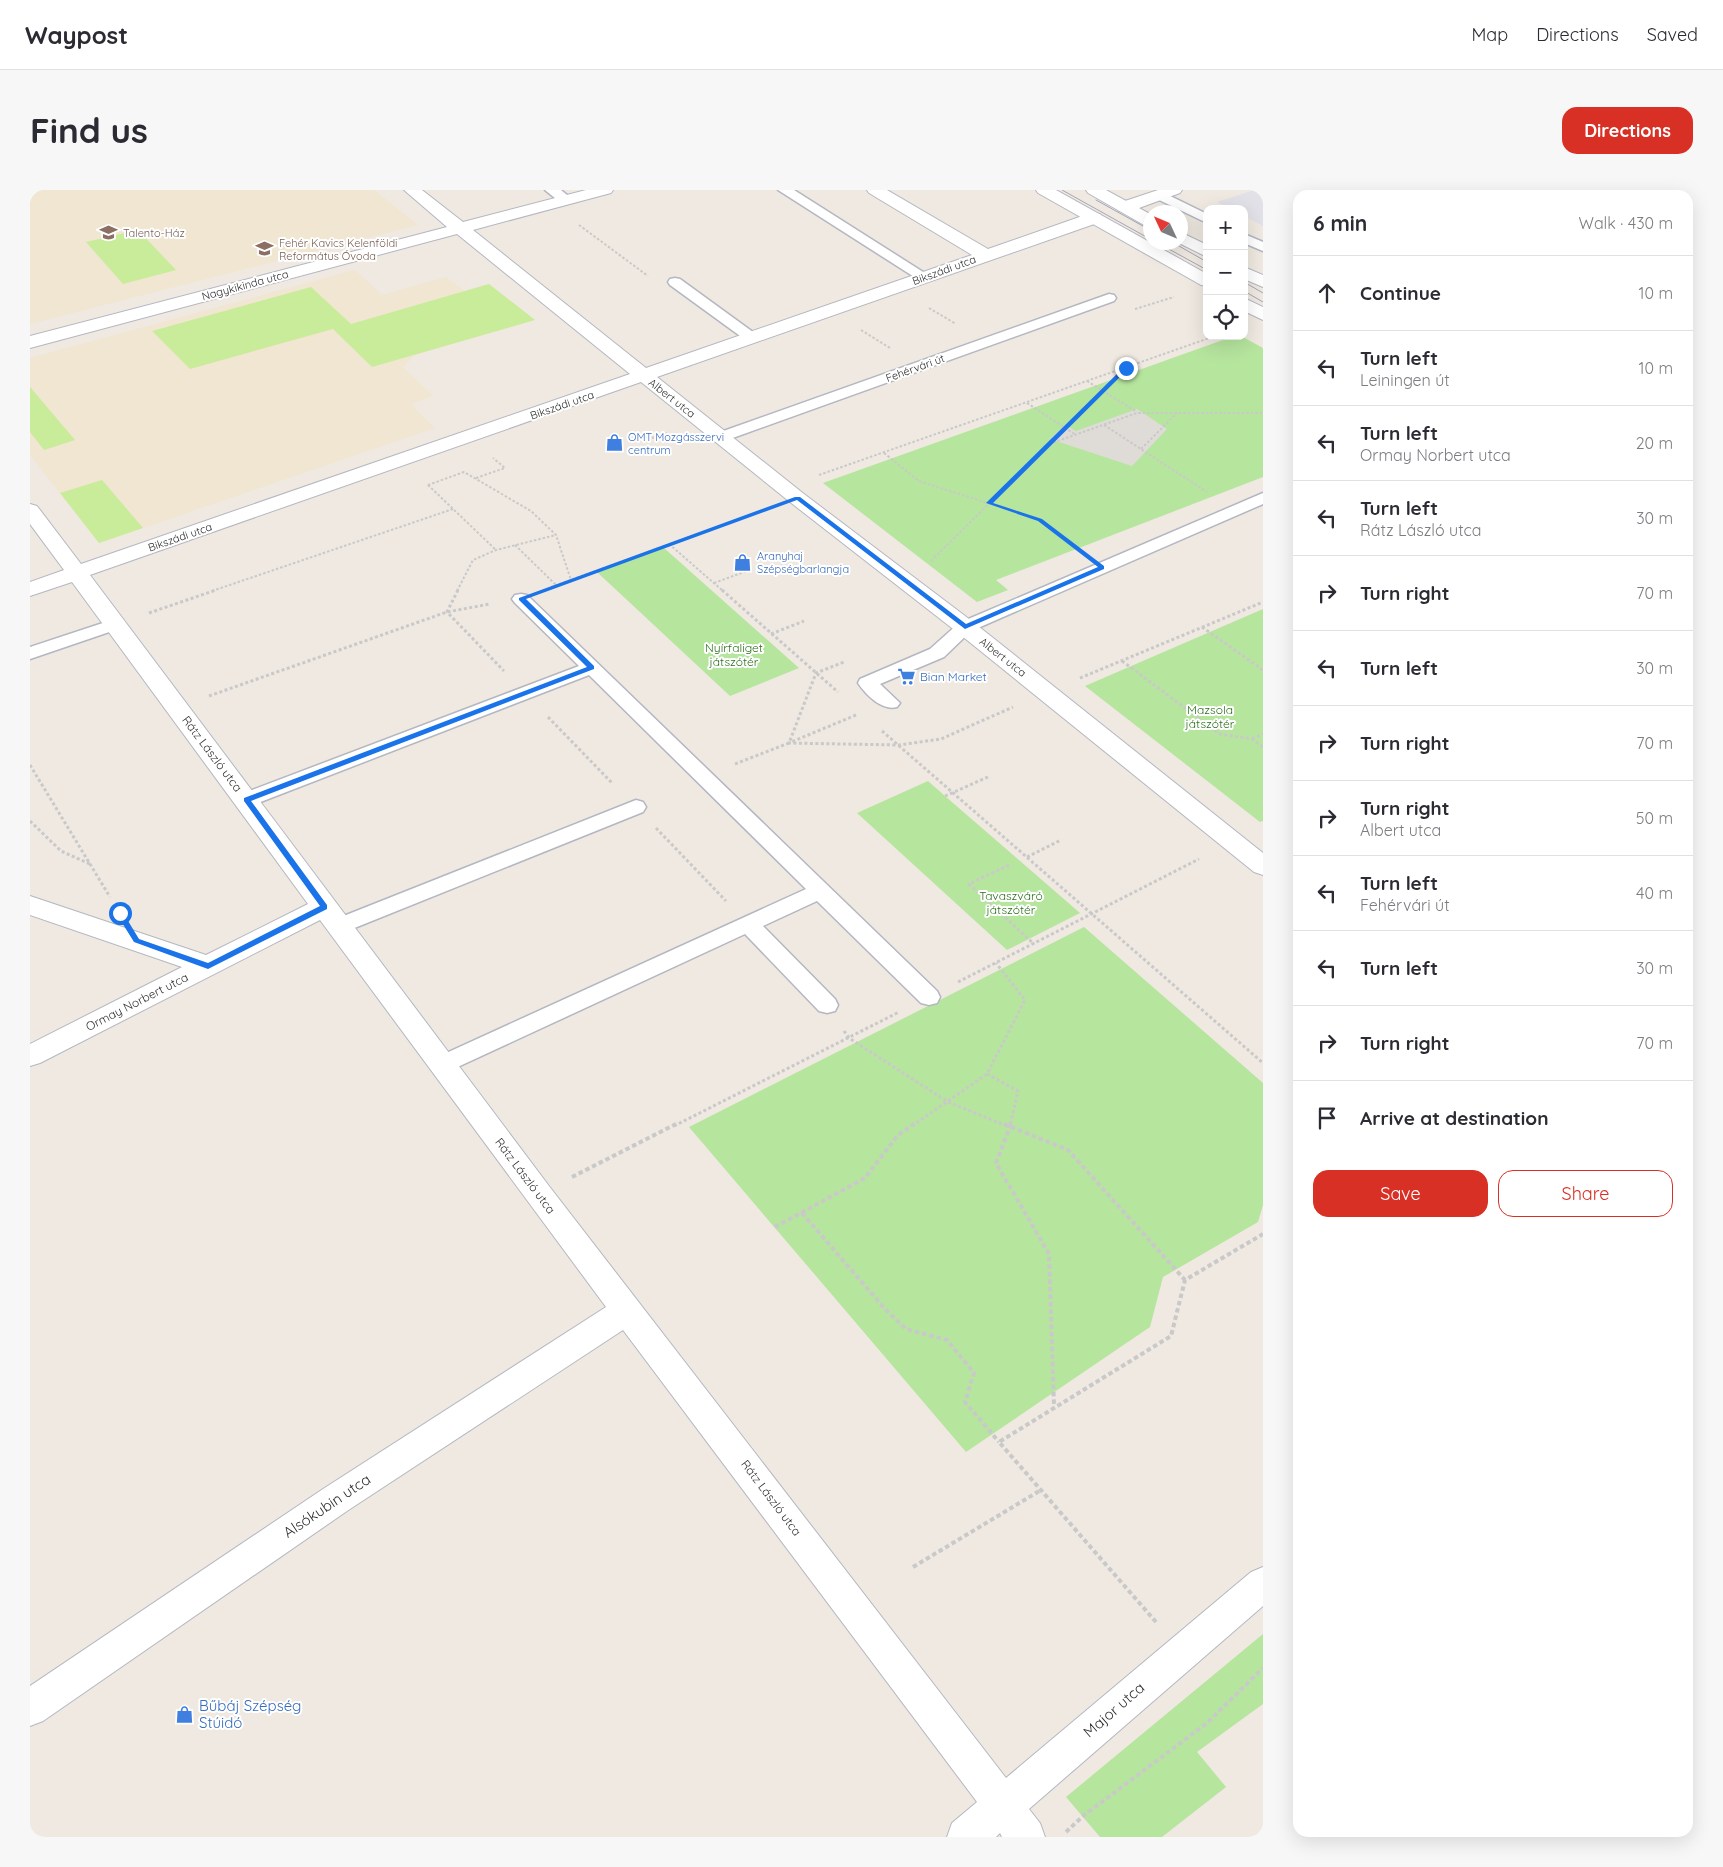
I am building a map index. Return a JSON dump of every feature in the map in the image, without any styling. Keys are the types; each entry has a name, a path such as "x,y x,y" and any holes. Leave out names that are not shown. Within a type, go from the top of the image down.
{"street":[{"name":"Albert utca","path":"412,190 797,498 1047,692 1263,866"},
{"name":"Nagykikinda utca","path":"30,342 460,228 556,198 605,190"},
{"path":"875,190 985,255"},
{"path":"1044,190 1203,279"},
{"path":"1094,190 1143,217"},
{"path":"1126,207 1167,192"},
{"name":"Bikszádi utca","path":"30,589 1094,218"},
{"path":"1188,241 1203,250"},
{"path":"1248,274 1263,282"},
{"path":"1248,306 1263,315"},
{"name":"Rátz László utca","path":"30,510 441,1065 952,1736 1026,1837"},
{"path":"30,905 137,940 208,966"},
{"name":"Ormay Norbert utca","path":"30,1056 208,966 331,916"},
{"name":"Alsókubin utca","path":"30,1708 335,1500 628,1310"},
{"name":"Major utca","path":"966,1837 1263,1584"}],"lane":[{"path":"785,190 924,277"},
{"path":"1167,192 1203,215"},
{"path":"1248,240 1263,247"},
{"path":"675,282 752,338"},
{"name":"Fehérvári út","path":"721,437 1109,298"},
{"path":"890,703 867,683 937,653 965,627 1263,498"},
{"path":"521,599 929,997"},
{"path":"30,653 115,624"},
{"path":"246,800 591,668"},
{"path":"331,916 636,808"},
{"path":"441,1065 820,891"},
{"path":"749,925 827,1005"}],"path":[{"path":"556,198 657,282 675,282"},
{"path":"1109,298 1136,309 1182,294"},
{"path":"928,307 987,342"},
{"path":"854,325 919,366"},
{"path":"811,478 1205,340"},
{"path":"925,566 1126,368"},
{"path":"1086,381 1137,412"},
{"path":"1027,402 1076,435"},
{"path":"1049,444 1137,412 1263,413"},
{"path":"1141,449 1178,412"},
{"path":"1104,425 1235,510"},
{"path":"883,453 919,480 1040,520 1102,567"},
{"path":"402,460 496,550"},
{"path":"428,485 464,472 531,511 556,535 571,580"},
{"path":"177,708 447,612 521,599 797,498"},
{"path":"115,624 453,509"},
{"path":"447,612 473,560 496,550 556,535"},
{"path":"669,544 839,693"},
{"path":"515,545 556,586"},
{"path":"714,583 747,571"},
{"path":"1047,692 1263,602"},
{"path":"447,612 749,925"},
{"path":"771,634 804,621"},
{"path":"1202,627 1263,670"},
{"path":"1121,661 1220,734 1252,739 1263,747"},
{"path":"880,729 1263,1063"},
{"path":"1252,739 1263,734"},
{"path":"728,767 784,745"},
{"path":"30,765 137,940"},
{"path":"945,796 988,777"},
{"path":"30,822 61,851 90,864"},
{"path":"1026,857 1061,840"},
{"path":"538,1194 996,964 1233,842"},
{"path":"1009,865 969,884 1034,944"},
{"path":"775,1227 865,1178 898,1135 987,1074 1025,1000 996,964"},
{"path":"827,1005 849,1038 948,1102 1068,1150 1185,1280"},
{"path":"987,1074 1018,1091 1010,1127 996,1163 1049,1254 1054,1406"},
{"path":"802,1213 886,1310 906,1329 947,1340 974,1373 965,1402 1182,1652"},
{"path":"999,1442 1054,1406 1171,1336 1185,1280 1263,1234"},
{"path":"913,1567 1041,1490"},
{"path":"1060,1837 1083,1816 1207,1723 1263,1668"}],"shaded area":[{"path":"42,190 374,190 418,225 30,324 30,193"},
{"path":"1254,190 1263,191 1263,226 1248,218 1248,205 1223,205 1217,202"},
{"path":"355,270 382,295 446,277 465,291 489,284 535,320 415,355 403,367 433,396 411,404 435,428 99,543 30,455 30,358"},
{"path":"1137,409 1167,429 1132,466 1050,439 1065,425 1076,431"}],"green space":[{"path":"138,230 176,270 123,284 86,242"},
{"path":"489,284 535,320 372,367 333,329 190,369 152,331 311,287 351,324"},
{"path":"1223,340 1248,340 1263,348 1263,477 996,580 1008,590 977,602 823,483"},
{"path":"30,387 75,440 44,450 30,432"},
{"path":"102,480 143,528 99,543 60,493"},
{"name":"Nyírfaliget játszótér","path":"664,548 799,668 730,696 597,572"},
{"name":"Mazsola játszótér","path":"1263,609 1263,821 1260,822 1085,686"},
{"name":"Tavaszváró játszótér","path":"928,781 1080,913 1007,950 857,813"},
{"path":"1084,927 1263,1083 1263,1205 1258,1222 1163,1277 1150,1327 966,1452 689,1127"},
{"path":"1263,1634 1263,1704 1197,1752 1226,1787 1162,1837 1100,1837 1066,1797"}],"tram line":[{"path":"1062,190 1143,235"},
{"path":"1096,200 1143,226"},
{"path":"1171,250 1203,268"},
{"path":"1186,250 1203,260"},
{"path":"1248,284 1263,293"},
{"path":"1248,293 1263,302"}],"place":[{"name":"Talento-Ház","path":"109,233"},
{"name":"Fehér Kavics Kelenföldi Református Óvoda","path":"265,249"},
{"name":"OMT Mozgásszervi centrum","path":"614,443"},
{"name":"Aranyhaj Szépségbarlangja","path":"743,562"},
{"name":"Bian Market","path":"906,677"},
{"name":"Bűbáj Szépség Stúidó","path":"185,1715"}],"route":[{"path":"120,913 137,940 208,966 324,907 246,800 591,668 521,599 797,498 965,627 1102,567 1040,520 989,503 1126,368"}]}
